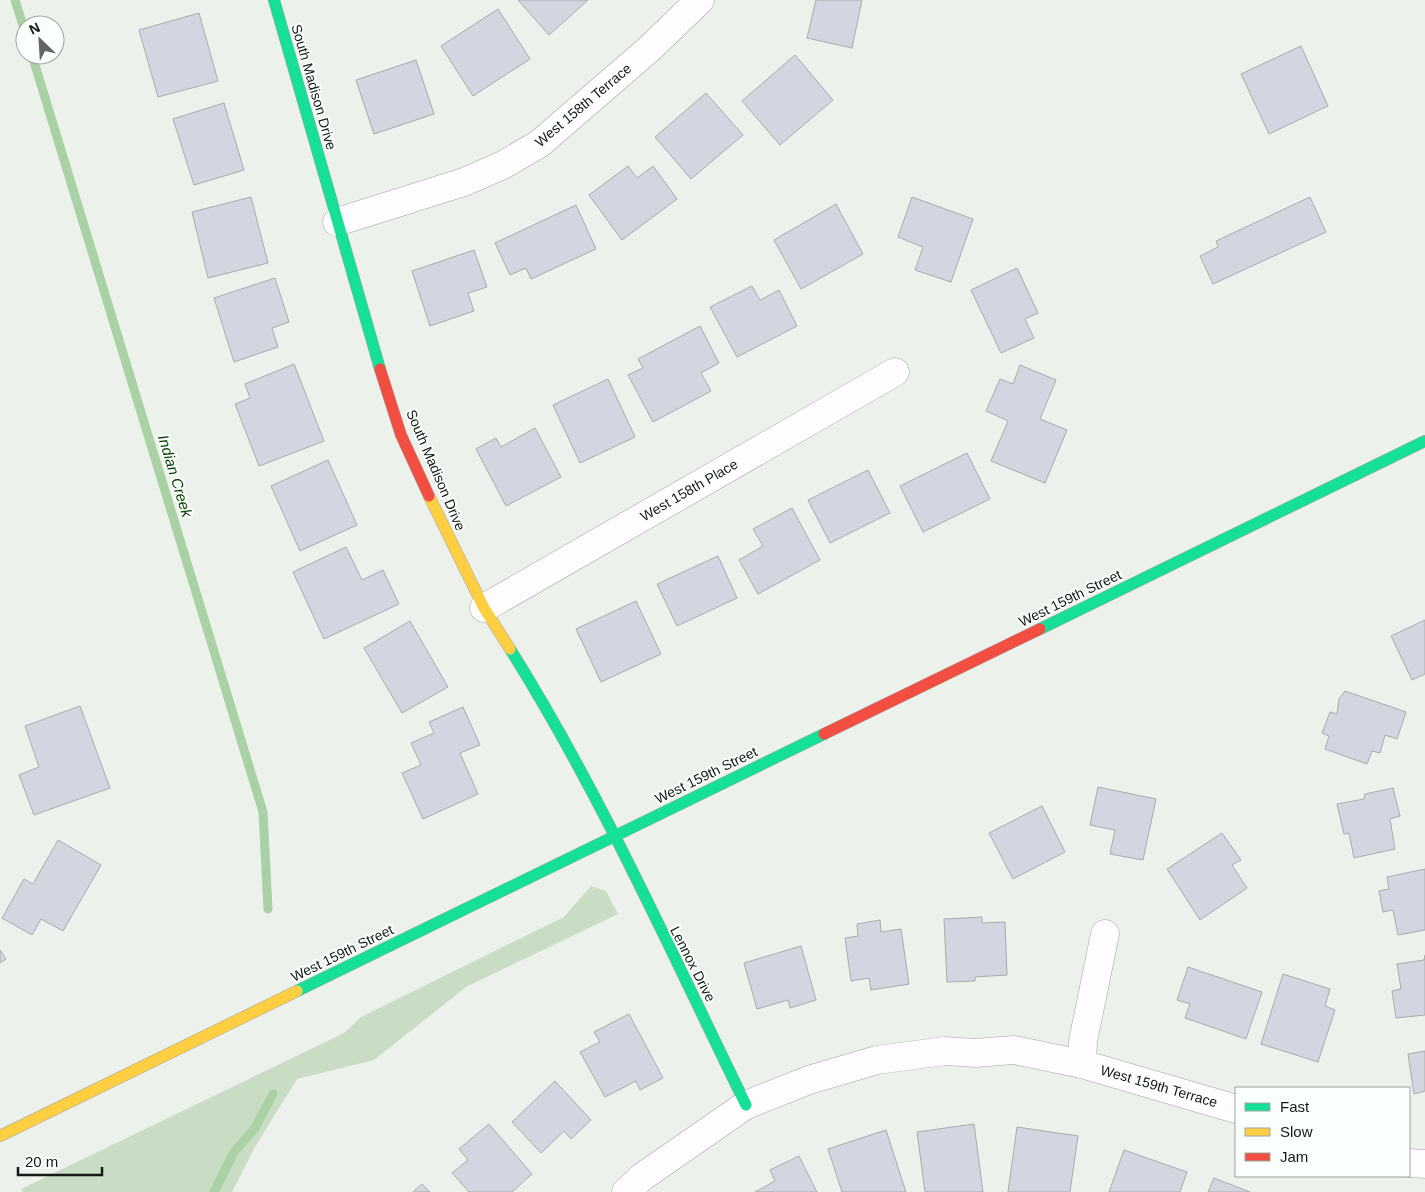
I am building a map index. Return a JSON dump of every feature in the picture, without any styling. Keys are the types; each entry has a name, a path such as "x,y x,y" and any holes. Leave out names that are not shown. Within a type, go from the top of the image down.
{"main road":[{"name":"South Madison Drive","path":"274,0 360,303 401,435 444,531 484,608 546,706 579,766 612,837"},
{"name":"West 159th Street","path":"0,1136 1425,441"},
{"name":"Lennox Drive","path":"612,837 746,1105"}],"street":[{"name":"West 158th Terrace","path":"337,222 464,182 503,165 525,152 570,119 648,50 700,0"},
{"name":"West 158th Place","path":"484,608 895,372"},
{"name":"West 159th Terrace","path":"1082,1064 1082,1041 1105,934"},
{"name":"West 159th Terrace","path":"626,1192 642,1177 746,1105 809,1080 877,1060 945,1051 975,1053 1014,1050 1082,1064 1235,1109"},
{"path":"1410,1163 1425,1164"}],"green space":[{"path":"591,886 606,891 618,914 466,987 374,1060 297,1079 255,1147 232,1192 23,1192 21,1189 344,1033 361,1017 564,917"}],"building":[{"path":"518,0 588,0 549,35"},
{"path":"816,0 862,0 852,48 807,38"},
{"path":"498,9 530,59 473,96 441,46"},
{"path":"199,13 218,81 158,97 139,30"},
{"path":"1301,46 1328,106 1269,134 1241,74"},
{"path":"795,55 833,100 780,145 742,101"},
{"path":"416,60 434,114 374,134 356,80"},
{"path":"706,93 743,135 691,179 655,137"},
{"path":"224,103 244,170 194,185 173,119"},
{"path":"628,166 637,178 653,166 677,199 622,240 589,195"},
{"path":"251,197 268,263 208,278 192,212"},
{"path":"912,197 973,219 951,282 915,270 923,247 898,237"},
{"path":"1310,197 1326,232 1213,284 1200,256 1218,247 1216,241"},
{"path":"836,204 863,254 801,289 774,240"},
{"path":"576,205 596,249 531,279 526,268 510,275 495,243"},
{"path":"474,250 487,287 468,293 474,311 430,326 412,271"},
{"path":"1017,268 1038,313 1025,319 1034,338 1001,353 971,290"},
{"path":"275,278 289,322 272,328 278,347 234,362 214,298"},
{"path":"752,286 760,300 779,290 797,326 737,357 710,307"},
{"path":"700,326 719,363 701,373 711,391 653,422 628,375 643,368 638,359"},
{"path":"294,364 324,441 259,466 235,404 250,398 245,384"},
{"path":"1020,365 1056,380 1040,419 1067,430 1045,483 991,461 1008,421 986,411 1000,379 1013,384"},
{"path":"608,379 635,437 580,463 553,405"},
{"path":"535,428 561,477 506,506 476,449 496,438 501,447"},
{"path":"967,453 990,499 923,532 900,486"},
{"path":"328,460 357,525 300,551 271,486"},
{"path":"868,470 890,513 830,543 808,500"},
{"path":"792,508 820,560 758,594 739,560 763,546 753,529"},
{"path":"346,547 362,580 383,570 399,604 324,639 293,572"},
{"path":"718,556 737,598 677,626 657,584"},
{"path":"636,601 661,654 601,682 576,629"},
{"path":"1425,620 1425,674 1412,680 1391,636"},
{"path":"410,621 448,687 402,713 364,648"},
{"path":"1345,691 1406,712 1397,739 1385,735 1380,753 1372,751 1367,764 1325,749 1329,736 1322,733 1330,712 1337,714 1339,699"},
{"path":"80,706 110,788 34,815 19,775 39,767 25,726"},
{"path":"463,707 480,745 460,753 478,794 423,819 402,773 421,765 411,743 434,733 429,722"},
{"path":"1098,787 1156,799 1143,860 1110,854 1115,830 1090,825"},
{"path":"1393,788 1400,816 1390,819 1395,849 1354,858 1349,833 1344,834 1337,804 1364,799 1365,794"},
{"path":"1042,806 1065,852 1013,879 989,833"},
{"path":"1222,833 1241,860 1232,865 1247,888 1200,920 1167,869"},
{"path":"58,840 101,865 63,931 41,919 32,935 2,918 24,879 33,884"},
{"path":"1425,869 1425,930 1398,935 1393,910 1383,912 1379,891 1389,889 1387,877"},
{"path":"982,917 982,923 1005,922 1007,975 975,977 975,981 947,982 944,919"},
{"path":"880,920 881,932 901,929 909,984 871,990 869,978 851,981 845,938 858,936 857,924"},
{"path":"801,946 816,1000 790,1008 788,1000 757,1009 744,963"},
{"path":"0,950 6,959 0,963"},
{"path":"1425,955 1425,1015 1396,1018 1392,991 1401,989 1397,964 1424,960"},
{"path":"1188,967 1262,992 1246,1039 1185,1018 1190,1004 1177,1000"},
{"path":"1283,974 1330,989 1325,1006 1335,1010 1318,1062 1261,1044"},
{"path":"629,1014 663,1078 640,1090 636,1081 605,1097 580,1052 600,1042 594,1032"},
{"path":"1425,1051 1425,1091 1414,1094 1408,1054"},
{"path":"555,1081 591,1120 571,1139 564,1131 541,1153 512,1122"},
{"path":"489,1124 532,1174 512,1192 469,1192 452,1173 468,1160 459,1149"},
{"path":"974,1124 983,1192 925,1192 917,1132"},
{"path":"1017,1127 1078,1136 1070,1192 1008,1192"},
{"path":"886,1130 906,1192 842,1192 828,1149"},
{"path":"1124,1150 1187,1172 1180,1192 1109,1192"},
{"path":"799,1156 817,1192 755,1192 775,1181 770,1170"},
{"path":"1214,1178 1250,1192 1208,1192"},
{"path":"422,1184 430,1192 413,1192"}],"waterway":[{"name":"Indian Creek","path":"15,0 20,15"},
{"name":"Indian Creek","path":"35,65 263,812 268,909"},
{"name":"Indian Creek","path":"214,1192 234,1152 255,1128 273,1094"}],"traffic: fast":[{"path":"274,0 380,369"},
{"path":"1040,629 1425,441"},
{"path":"510,649 575,760 605,817 746,1105"},
{"path":"297,991 824,734"}],"traffic: slow":[{"path":"429,496 484,608 510,649"},
{"path":"0,1136 297,991"}],"traffic: jam":[{"path":"380,369 401,435 429,496"},
{"path":"824,734 1040,629"}]}
